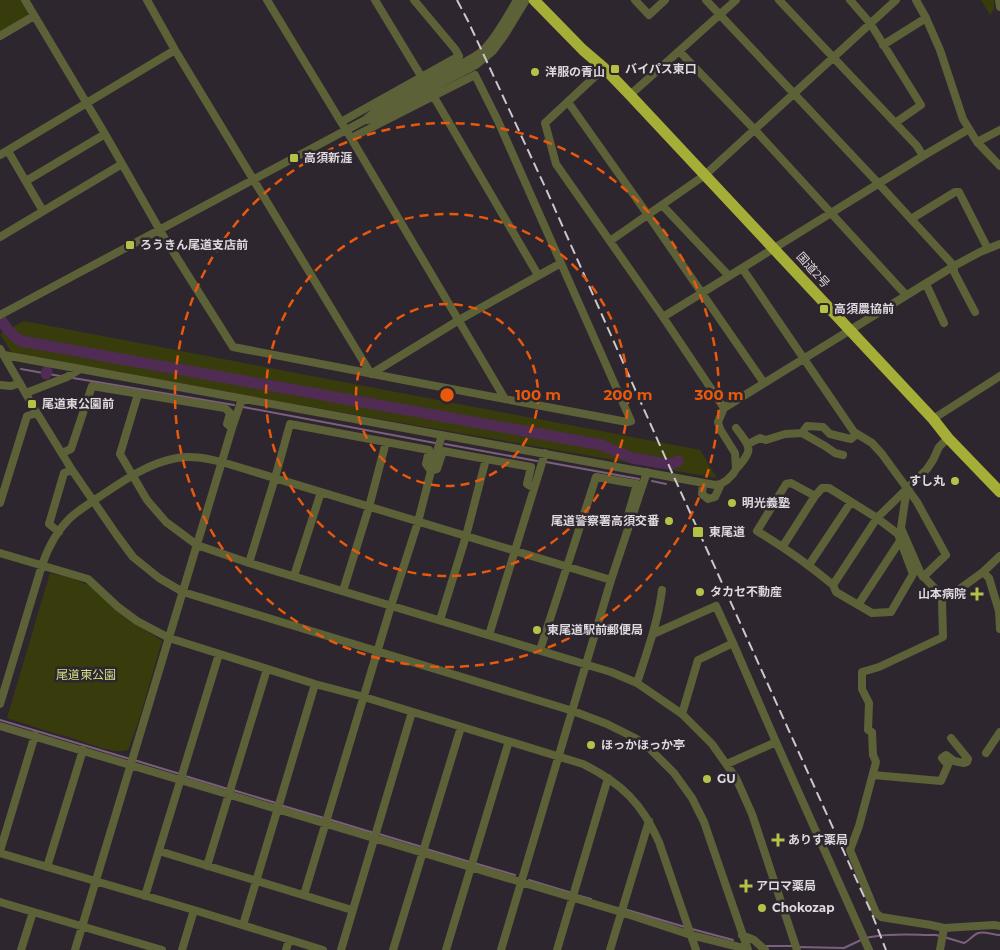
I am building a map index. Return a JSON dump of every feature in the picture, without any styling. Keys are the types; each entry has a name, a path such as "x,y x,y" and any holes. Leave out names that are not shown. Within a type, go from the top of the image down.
{"highway":[{"name":"国道2号","path":"534,0 630,94 1000,492"},
{"name":"国道2号","path":"544,0 604,68"}],"street":[{"path":"25,0 160,229 233,347 627,422 631,421 498,121 475,75 350,138"},
{"path":"147,0 175,50 371,374"},
{"path":"267,0 506,398"},
{"path":"375,0 421,76"},
{"path":"341,122 459,56 414,0"},
{"path":"3,313 365,120 378,109 472,58 482,51 500,28 517,0"},
{"path":"365,120 375,118 476,65 493,51 526,0"},
{"path":"635,0 649,15 665,0"},
{"path":"706,0 954,266 954,272 975,312"},
{"path":"630,94 736,0"},
{"path":"779,0 917,146 923,156"},
{"path":"850,0 870,23 921,105 895,123"},
{"path":"610,241 705,175 896,0"},
{"path":"916,0 940,50 963,119 977,142 1000,166"},
{"path":"999,0 1000,7"},
{"path":"0,36 34,16"},
{"path":"883,45 926,18"},
{"path":"0,155 175,50"},
{"path":"679,51 755,130 906,295"},
{"path":"604,68 546,124 556,164 724,408"},
{"path":"434,97 538,275"},
{"path":"568,102 764,383"},
{"path":"663,317 969,128"},
{"path":"977,142 1000,130"},
{"path":"26,181 105,134"},
{"path":"8,151 43,210"},
{"path":"0,237 122,164"},
{"path":"911,219 955,192 959,192 988,249"},
{"path":"662,205 729,276"},
{"path":"736,468 735,453 720,429 718,422 724,408 954,266 1000,244"},
{"path":"371,374 459,320 561,263"},
{"path":"742,268 854,432 872,443 882,454 917,502 946,556 923,577"},
{"path":"926,284 944,323"},
{"path":"2,352 80,369 715,485 727,480 746,458 749,449 748,444 736,428"},
{"path":"2,352 72,470 93,501 133,557 159,578 183,592 573,711 607,724 635,738 650,749 674,773 692,798 704,822 747,949"},
{"path":"26,393 67,378 80,369"},
{"path":"933,419 1000,376"},
{"path":"0,385 11,386 20,383"},
{"path":"62,453 71,449 92,386 225,408 230,413 227,424 232,428"},
{"path":"138,394 120,454 147,500 162,518 197,545 611,672 637,683 682,714 712,744 736,778 752,814 796,947"},
{"path":"75,950 242,398"},
{"path":"0,503 28,416 38,414"},
{"path":"249,562 290,424 429,450 426,464 431,471"},
{"path":"802,433 807,426 823,427 830,434 851,439 857,434"},
{"path":"748,444 760,438 766,440 785,434 802,433 835,453 843,455"},
{"path":"825,446 830,434"},
{"path":"304,895 418,522 442,435"},
{"path":"833,585 877,518 926,468 933,460 939,447 948,438"},
{"path":"343,591 369,507 386,442"},
{"path":"431,471 437,469 443,451 531,467 527,484 534,488"},
{"path":"489,635 545,453"},
{"path":"0,704 42,565 49,547 59,532 70,518 133,475 156,464 177,458 193,457 222,462 611,580"},
{"path":"440,620 466,536 486,459"},
{"path":"59,532 49,524 64,473 72,470"},
{"path":"501,950 611,580 647,472"},
{"path":"540,650 596,476 637,484 626,519 630,524"},
{"path":"704,483 702,494 708,499 715,497 721,484"},
{"path":"783,546 815,496 822,488 830,488 898,534 913,574 890,612 872,614 836,592 833,585 809,565 783,546 757,531 786,484 790,483 815,496"},
{"path":"908,488 901,528 923,577 944,598"},
{"path":"294,576 321,492"},
{"path":"809,565 851,502"},
{"path":"858,605 900,541"},
{"path":"0,553 88,579 118,607 138,621 169,638 583,764 608,778 632,797 649,821 659,842 696,950"},
{"path":"944,598 950,596 983,572 1000,556"},
{"path":"983,572 989,578 1000,611 1000,629"},
{"path":"637,683 653,634 662,590"},
{"path":"942,934 932,925 881,917 876,913 850,850 859,826 876,762 873,755 872,732 868,730 869,703 862,689 862,672 879,667 943,636 942,602 944,598"},
{"path":"653,634 716,606 869,950"},
{"path":"682,714 698,660 733,643"},
{"path":"145,896 219,654"},
{"path":"207,866 267,669"},
{"path":"243,925 315,684"},
{"path":"341,950 412,712"},
{"path":"0,726 83,750 132,761 472,864 521,882 573,895 747,949"},
{"path":"394,950 461,727"},
{"path":"986,752 1000,732"},
{"path":"35,735 0,852 323,950"},
{"path":"873,775 941,781 948,765 942,758 946,755 954,761 964,764 968,759 951,738"},
{"path":"446,950 509,741"},
{"path":"727,764 776,742"},
{"path":"48,867 83,750"},
{"path":"557,950 608,778"},
{"path":"610,950 649,821"},
{"path":"159,851 352,910"},
{"path":"0,902 162,950"},
{"path":"182,950 194,910"},
{"path":"21,950 33,912"},
{"path":"942,934 994,925 1000,926"},
{"path":"940,950 942,934"},
{"path":"742,935 754,940 765,950"},
{"path":"286,950 290,940"},
{"path":"129,950 132,941"}],"green space":[{"path":"0,0 21,0 29,15 0,32"},
{"path":"981,0 994,0 994,9 990,15"},
{"path":"24,321 700,450 717,478 13,355 0,334"},
{"name":"尾道東公園","path":"50,573 71,578 88,585 124,616 162,641 140,717 128,750 115,751 107,749 7,718"}],"waterway":[{"path":"0,318 9,331 21,341 602,445 632,458 672,464 678,461"},
{"path":"21,369 60,376"},
{"path":"73,378 234,405"},
{"path":"243,407 435,443"},
{"path":"445,444 537,461"},
{"path":"546,462 639,479"},
{"path":"652,481 666,484"},
{"path":"0,720 130,759"},
{"path":"134,760 180,774"},
{"path":"185,776 228,789"},
{"path":"233,790 276,803"},
{"path":"280,805 324,818"},
{"path":"328,819 374,833"},
{"path":"379,834 422,847"},
{"path":"426,849 470,862"},
{"path":"474,863 515,875"},
{"path":"529,880 572,893"},
{"path":"576,895 591,899"},
{"path":"624,909 685,927"},
{"path":"692,929 733,940"},
{"path":"944,937 964,943 978,933 1000,935"},
{"path":"865,938 899,934 940,936"},
{"path":"798,947 844,948 861,940"},
{"path":"765,946 793,946"}],"railway":[{"path":"457,0 546,189 872,914 886,950"}],"place":[{"name":"バイパス東口","path":"615,69"},
{"name":"洋服の青山","path":"535,72"},
{"name":"高須新涯","path":"294,158"},
{"name":"ろうきん尾道支店前","path":"130,245"},
{"name":"高須農協前","path":"824,309"},
{"name":"尾道東公園前","path":"32,404"},
{"name":"すし丸","path":"955,481"},
{"name":"明光義塾","path":"732,503"},
{"name":"尾道警察署高須交番","path":"669,521"},
{"name":"東尾道","path":"698,532"},
{"name":"タカセ不動産","path":"700,592"},
{"name":"山本病院","path":"977,594"},
{"name":"東尾道駅前郵便局","path":"537,630"},
{"name":"ほっかほっか亭","path":"591,745"},
{"name":"GU","path":"707,779"},
{"name":"ありす薬局","path":"778,840"},
{"name":"アロマ薬局","path":"746,886"},
{"name":"Chokozap","path":"762,908"}]}
